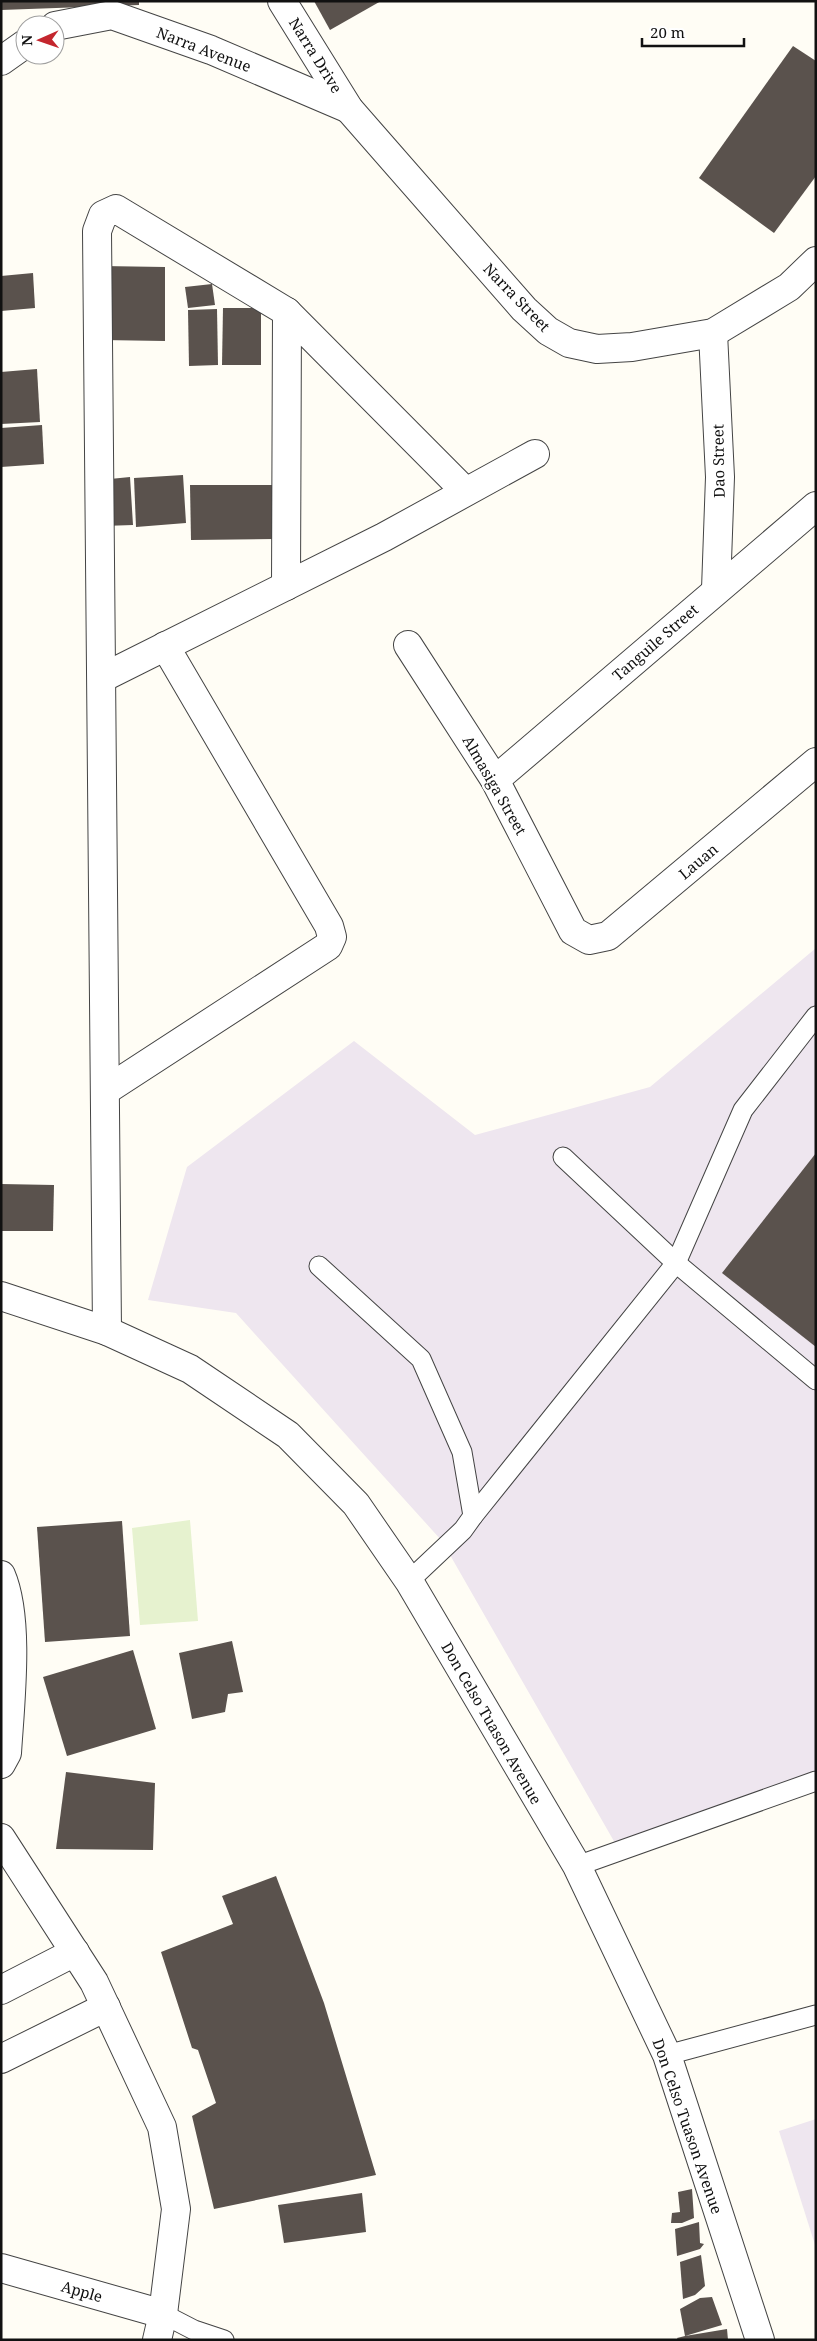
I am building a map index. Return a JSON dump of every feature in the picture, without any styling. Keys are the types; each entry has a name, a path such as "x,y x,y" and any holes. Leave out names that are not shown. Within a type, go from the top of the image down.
{"street":[{"name":"Narra Drive","path":"282,1 349,109"},
{"name":"Narra Avenue","path":"65,24 112,15 212,50 349,109"},
{"path":"1,61 15,51"},
{"name":"Narra Street","path":"349,109 524,309 548,331 569,342 597,349 632,347 713,333 788,287 816,261"},
{"path":"107,1332 97,230 103,215 116,209 287,312 465,491"},
{"path":"286,586 287,312"},
{"name":"Dao Street","path":"713,333 720,477 716,589"},
{"path":"102,678 384,537 535,454"},
{"name":"Tanguile Street","path":"495,780 716,589 816,506"},
{"name":"Almasiga Street","path":"408,645 495,780 573,931"},
{"path":"105,1091 328,946 332,937 324,918 165,646"},
{"name":"Lauan","path":"573,931 590,940 608,936 816,762"},
{"name":"Don Celso Tuason Avenue","path":"1,1296 107,1332 190,1369 288,1435 356,1504 409,1580 576,1866 667,2056 760,2340"},
{"path":"1,1575 8,1591 12,1673 7,1753 1,1764"},
{"path":"1,1838 94,1982 162,2126 176,2209 160,2327"},
{"path":"1,1990 75,1952"},
{"path":"1,2059 106,2007"},
{"name":"Apple","path":"1,2268 160,2327"}],"lane":[{"path":"409,1580 464,1530 473,1516 676,1262 743,1110 816,1016"},
{"path":"563,1157 676,1262 816,1380"},
{"path":"319,1266 421,1358 462,1452 473,1516"},
{"path":"576,1866 816,1781"},
{"path":"667,2056 816,2015"},
{"path":"160,2327 194,2330 224,2340"}],"shaded area":[{"path":"816,948 816,1786 615,1843 442,1541 236,1313 148,1300 187,1167 354,1041 475,1135 650,1087"},
{"path":"816,2119 816,2248 779,2131"}],"green space":[{"path":"190,1520 198,1621 140,1625 132,1528"}],"building":[{"path":"1,1 139,1 139,5 1,10"},
{"path":"314,1 381,1 330,30"},
{"path":"793,46 816,61 816,176 774,233 699,178"},
{"path":"102,266 165,267 165,341 102,340"},
{"path":"33,273 35,308 1,311 1,276"},
{"path":"212,284 215,305 188,308 185,287"},
{"path":"223,308 261,308 261,365 222,365"},
{"path":"217,309 218,365 189,366 188,310"},
{"path":"37,369 40,422 1,424 1,372"},
{"path":"42,425 44,464 1,467 1,428"},
{"path":"183,475 186,523 136,527 134,478"},
{"path":"130,477 133,525 103,526 100,480"},
{"path":"190,485 274,485 274,539 191,540"},
{"path":"816,1153 816,1347 722,1273"},
{"path":"1,1184 54,1185 53,1231 1,1231"},
{"path":"122,1521 130,1636 45,1642 37,1527"},
{"path":"232,1641 243,1692 228,1694 225,1712 192,1719 179,1653"},
{"path":"133,1650 156,1729 67,1756 43,1677"},
{"path":"66,1772 155,1783 153,1850 56,1849"},
{"path":"276,1876 324,2003 376,2175 214,2209 192,2116 216,2103 198,2050 192,2048 161,1952 233,1924 222,1896"},
{"path":"692,2189 694,2218 682,2223 671,2223 672,2213 680,2212 678,2192"},
{"path":"362,2193 366,2232 284,2243 278,2205"},
{"path":"699,2222 700,2243 704,2244 700,2249 677,2256 675,2229"},
{"path":"701,2255 705,2286 695,2295 683,2299 680,2262"},
{"path":"712,2297 722,2325 685,2336 680,2309 700,2298"},
{"path":"727,2329 728,2340 678,2340 677,2338"}]}
